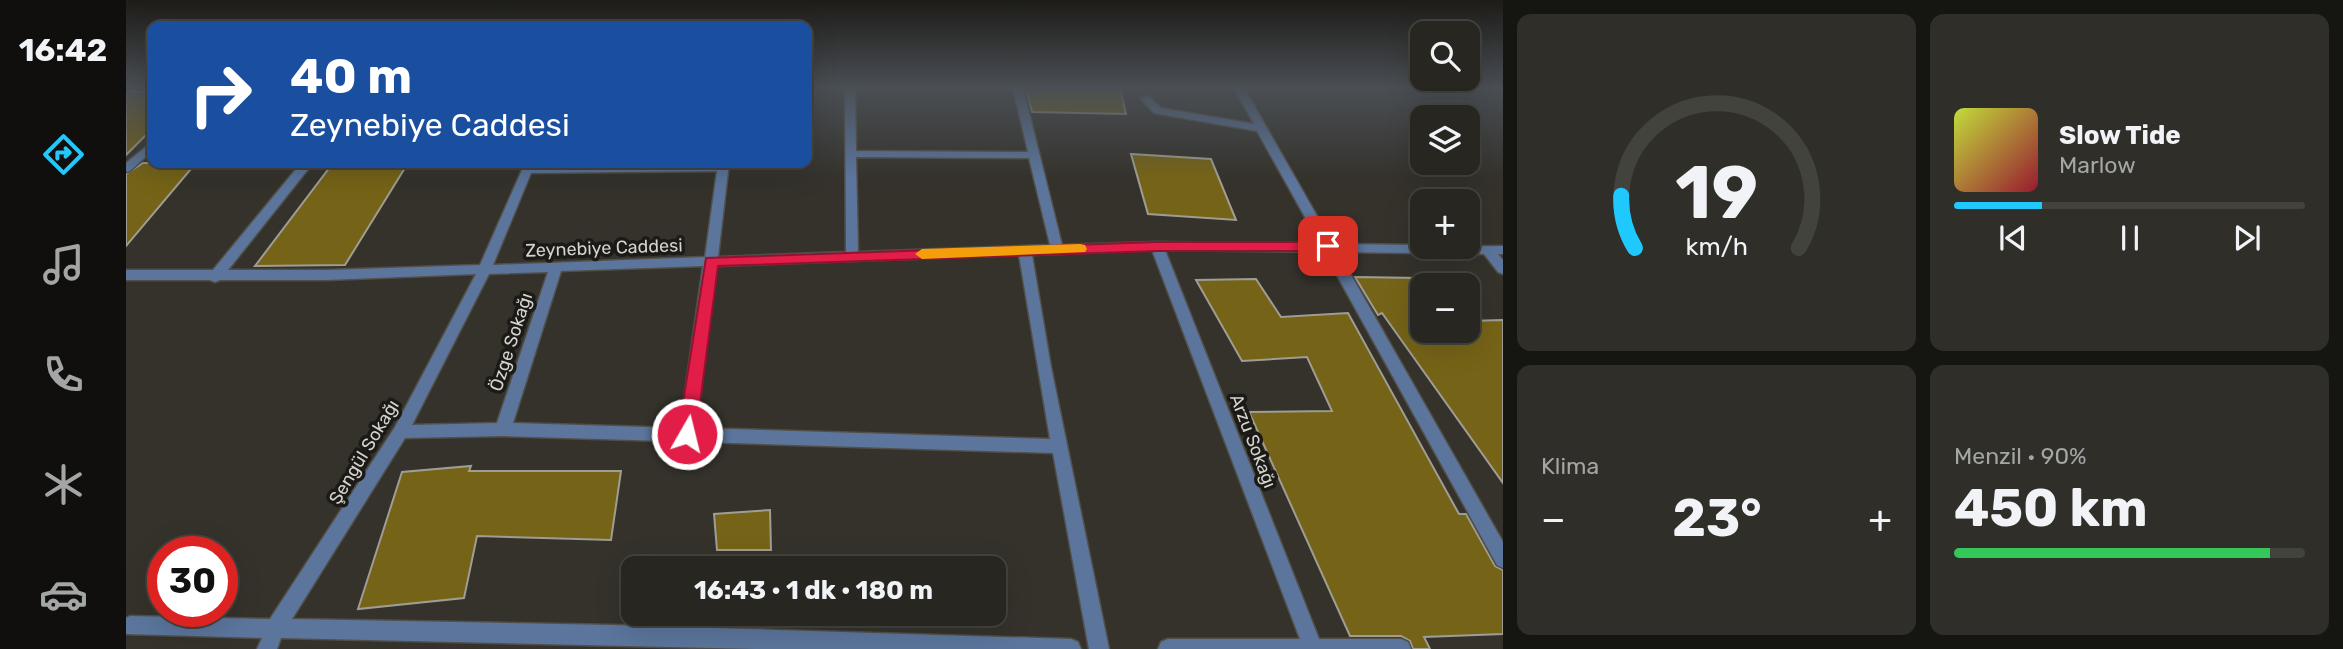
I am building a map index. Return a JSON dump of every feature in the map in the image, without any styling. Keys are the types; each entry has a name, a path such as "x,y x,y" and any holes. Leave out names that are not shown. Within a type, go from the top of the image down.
{"street":[{"path":"850,118 852,257"},
{"path":"1025,118 1057,250"},
{"path":"1202,118 1261,128"},
{"path":"1256,118 1503,559"},
{"path":"126,169 147,150"},
{"path":"851,154 1034,155"},
{"path":"215,277 303,168"},
{"name":"Şengül Sokağı","path":"267,649 275,629 401,432 485,269 528,168"},
{"path":"687,434 724,168"},
{"name":"Zeynebiye Caddesi","path":"126,275 215,277 1157,246 1503,250"},
{"name":"Arzu Sokağı","path":"1157,246 1312,648"},
{"path":"1488,250 1503,269"},
{"path":"1026,251 1099,649"},
{"name":"Özge Sokağı","path":"503,429 556,267"},
{"path":"401,432 503,429 1060,446"},
{"path":"130,626 612,642 1072,649"},
{"path":"1168,649 1401,649"}],"building":[{"path":"126,118 147,118 147,134 126,155"},
{"path":"1131,154 1211,159 1236,220 1148,214"},
{"path":"143,163 147,163 147,168 192,168 126,246 126,174"},
{"path":"329,168 405,168 345,265 255,266"},
{"path":"1355,277 1410,278 1410,343 1480,343 1480,321 1503,320 1503,483 1382,313 1378,315"},
{"path":"1256,279 1281,317 1348,313 1459,514 1466,514 1495,566 1503,570 1503,634 1424,637 1430,649 1413,649 1410,641 1401,636 1350,636 1249,412 1332,411 1307,357 1242,361 1196,280"},
{"path":"471,466 469,471 621,471 611,540 477,536 464,598 358,609 402,472"},
{"path":"770,510 771,550 717,550 714,514"}],"slow traffic":[{"path":"922,254 1080,249"}],"route":[{"path":"687,434 711,262 1157,246 1328,246"}]}
